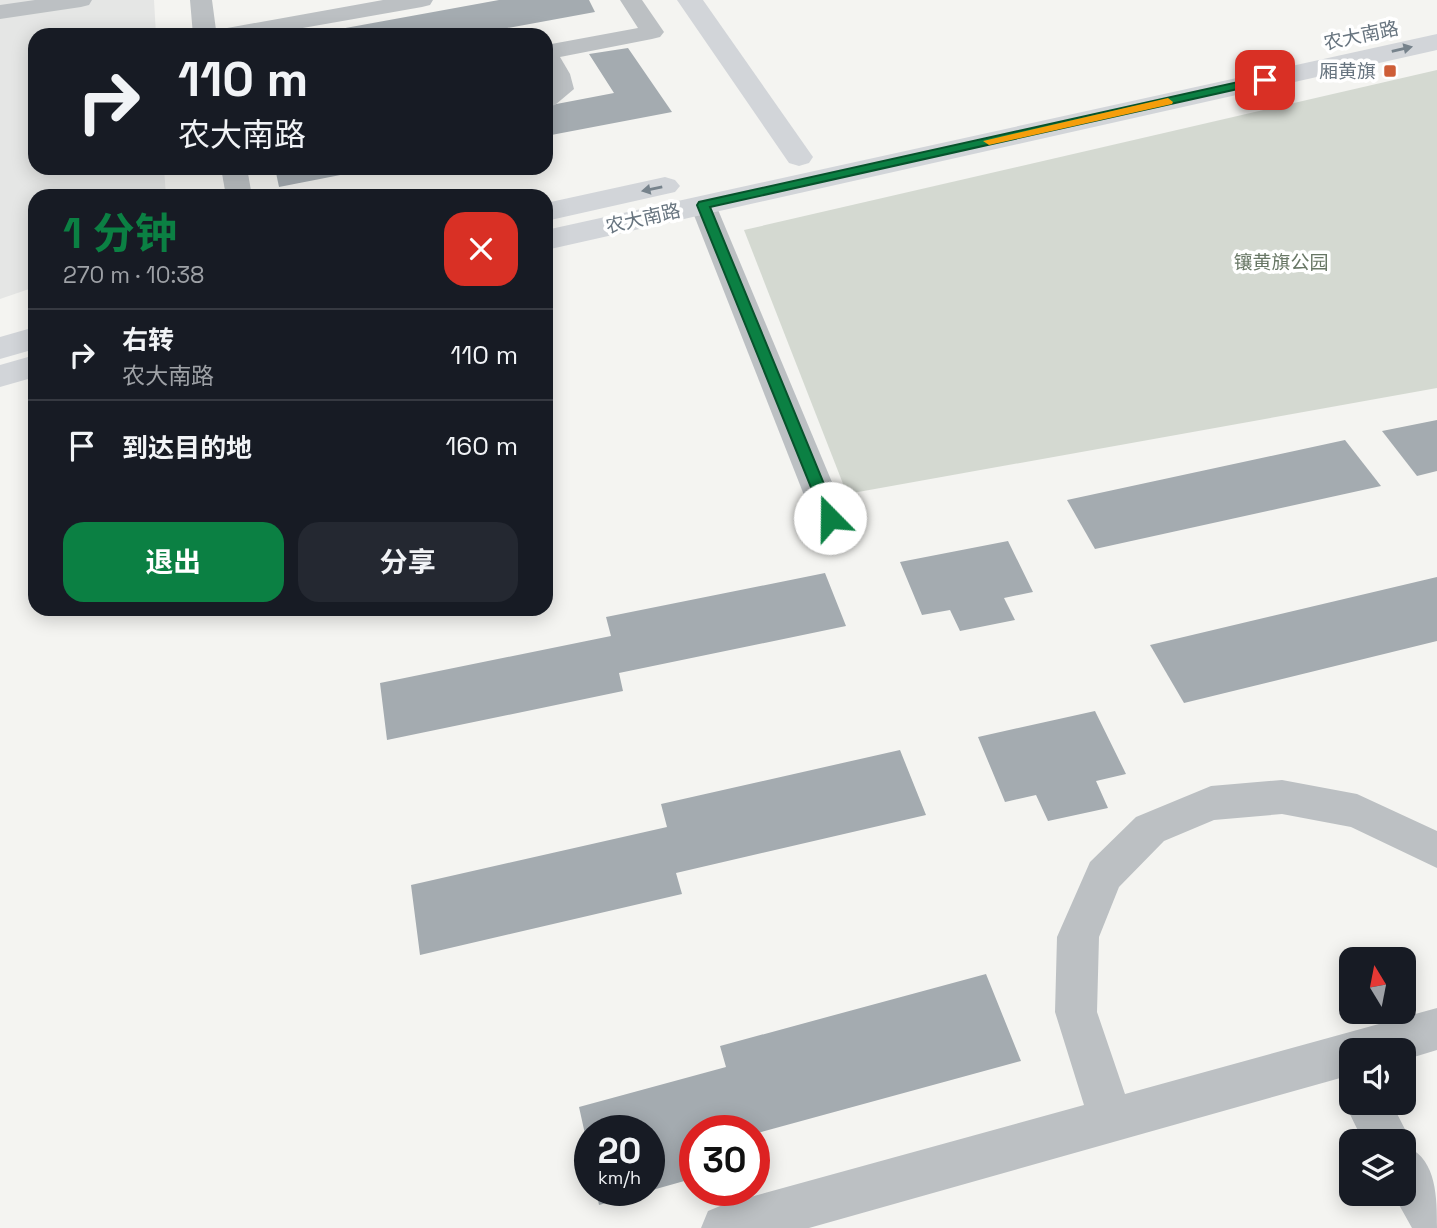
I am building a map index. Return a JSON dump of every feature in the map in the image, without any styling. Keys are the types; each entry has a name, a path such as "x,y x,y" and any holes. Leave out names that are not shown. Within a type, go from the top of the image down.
{"main road":[{"name":"农大南路","path":"690,0 786,160 1437,19"},
{"name":"农大南路","path":"553,211 698,193 1437,41"},
{"name":"农大南路","path":"553,238 698,193"},
{"path":"0,348 28,340"},
{"path":"0,376 28,368"}],"street":[{"path":"0,12 81,0"},
{"path":"201,0 204,28"},
{"path":"263,28 422,0"},
{"path":"553,52 652,32 631,0"},
{"path":"553,65 562,89 553,95"},
{"path":"698,193 830,518"},
{"path":"1114,1121 1101,1093 1076,1012 1078,937 1104,875 1150,829 1211,803 1282,797 1357,811 1437,850"},
{"path":"1411,1038 1437,1029"},
{"path":"725,1228 1339,1062"},
{"path":"1416,1189 1437,1227"}],"shaded area":[{"path":"0,0 154,0 156,28 28,28 28,175 164,175 166,189 28,189 28,289 0,299"}],"green space":[{"name":"镶黄旗公园","path":"1437,70 1437,388 847,494 744,230"}],"building":[{"path":"499,0 589,0 595,12 507,28 345,28"},
{"path":"628,48 672,112 553,135 553,105 614,93 589,54"},
{"path":"276,175 340,175 279,187"},
{"path":"1437,420 1437,471 1417,476 1382,431"},
{"path":"1345,440 1381,486 1095,549 1067,500"},
{"path":"1008,541 1033,592 1004,598 1015,620 960,631 950,610 922,615 900,562"},
{"path":"825,573 846,626 619,673 623,691 387,740 380,683 611,636 606,617"},
{"path":"1437,577 1437,641 1184,703 1150,645"},
{"path":"1095,711 1126,774 1096,781 1108,808 1048,821 1036,795 1005,802 978,737"},
{"path":"900,750 926,815 676,873 682,894 420,955 411,885 667,827 661,804"},
{"path":"986,974 1021,1061 770,1130 770,1115 679,1115 679,1182 665,1186 665,1115 581,1115 579,1107 726,1067 720,1046"}],"slow traffic":[{"path":"989,141 1168,102"}],"place":[{"name":"厢黄旗","path":"1390,71"}],"route":[{"path":"830,518 703,205 1265,80"}]}
